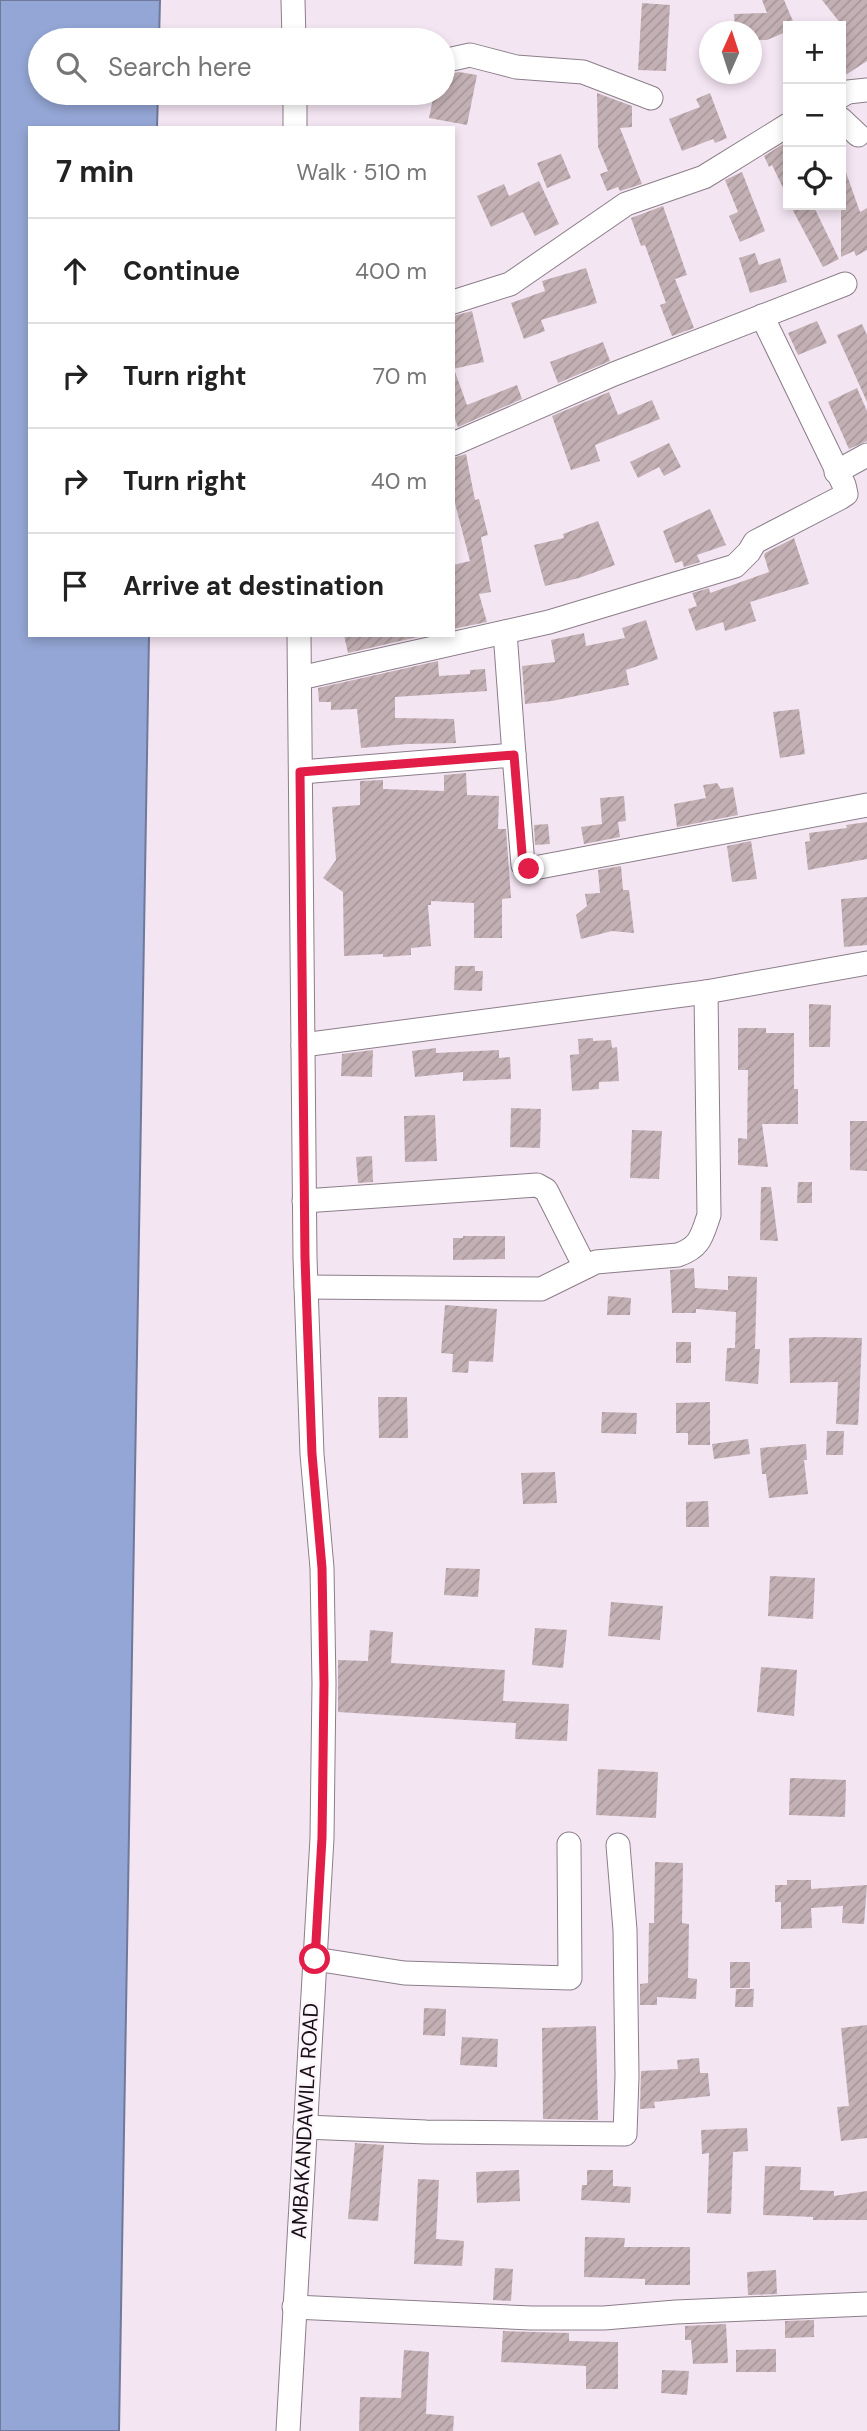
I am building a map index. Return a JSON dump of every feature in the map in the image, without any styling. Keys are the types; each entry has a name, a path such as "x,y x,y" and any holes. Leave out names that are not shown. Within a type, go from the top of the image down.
{"street":[{"path":"293,0 294,28"},
{"path":"455,58 470,54 516,67 583,72 651,99"},
{"path":"846,93 867,90"},
{"path":"295,105 295,126"},
{"path":"846,124 858,135"},
{"path":"455,301 510,284 626,204 704,177 783,128"},
{"path":"455,443 614,374 845,284"},
{"path":"300,678 549,622 735,566 755,542 846,494 762,316"},
{"path":"836,472 867,455"},
{"path":"505,632 523,865 529,869 867,805"},
{"name":"AMBAKANDAWILA ROAD","path":"288,2431 322,1838 324,1684 322,1568 312,1454 306,1287 299,637"},
{"path":"300,772 514,755"},
{"path":"303,1045 706,992 867,962"},
{"path":"306,1287 541,1289 596,1262 678,1255 691,1251 701,1239 709,1215 706,992"},
{"path":"304,1201 537,1185 547,1190 585,1267"},
{"path":"315,1959 404,1973 570,1978 569,1844"},
{"path":"305,2127 625,2134 625,1930 618,1845"},
{"path":"294,2307 531,2318 604,2318 676,2312 867,2304"}],"water":[{"path":"0,0 160,0 159,28 28,28 28,105 158,105 157,126 28,126 28,637 149,637 119,2431 0,2431"}],"building":[{"path":"762,0 784,0 793,21 783,21 783,33 762,40 762,21 734,21 734,14 767,13"},
{"path":"822,0 867,0 867,61 846,75 846,21 839,21"},
{"path":"642,3 670,5 666,71 638,70"},
{"path":"455,73 477,75 467,125 429,118 432,105 455,105"},
{"path":"597,93 632,106 632,127 620,128 642,184 620,191 618,187 607,191 600,174 608,171 598,147"},
{"path":"710,93 727,138 715,143 713,139 682,151 669,119 700,107 696,99"},
{"path":"783,144 783,188 772,165 769,167 764,156"},
{"path":"561,154 571,178 547,188 537,163"},
{"path":"742,172 765,231 740,242 729,216 738,212 725,180"},
{"path":"846,172 860,212 867,208 867,250 856,256 854,251 841,257 841,210 846,210"},
{"path":"539,181 559,224 535,236 523,212 491,227 477,196 504,184 509,196"},
{"path":"663,206 687,275 675,279 694,328 672,336 660,305 666,303 645,245 641,246 631,218"},
{"path":"793,210 815,210 839,259 823,267"},
{"path":"755,253 759,265 780,258 787,282 750,293 739,258"},
{"path":"586,268 597,303 541,320 545,331 524,339 511,303 545,291 542,281"},
{"path":"472,311 484,362 455,369 455,315"},
{"path":"817,321 827,343 798,355 788,333"},
{"path":"862,324 867,335 867,402 837,335"},
{"path":"603,342 610,361 558,383 550,362"},
{"path":"455,372 467,405 517,385 522,399 458,427 455,419"},
{"path":"857,388 867,411 867,441 849,449 828,402"},
{"path":"609,392 618,415 652,400 660,419 595,445 600,461 571,470 552,416"},
{"path":"669,443 681,467 664,476 659,467 638,478 630,462"},
{"path":"466,454 475,500 479,499 488,535 481,537 491,592 479,594 487,622 455,629 455,565 470,561 455,504 455,457"},
{"path":"710,509 726,545 697,555 700,562 684,567 682,561 675,563 663,531"},
{"path":"598,521 615,565 579,578 545,586 534,545 564,538 563,534"},
{"path":"794,538 809,584 750,602 756,621 725,631 723,622 696,631 688,609 697,606 692,593 709,588 710,593 769,572 765,553"},
{"path":"646,620 658,659 626,670 629,685 525,704 522,666 555,662 551,640 584,633 586,646 625,638 622,628"},
{"path":"344,637 417,637 348,653"},
{"path":"438,661 439,676 470,674 470,670 485,669 487,691 395,697 395,718 454,719 456,743 361,748 357,709 331,710 331,702 319,702 318,688"},
{"path":"799,709 805,754 780,758 773,712"},
{"path":"466,773 467,795 499,796 498,829 506,829 511,898 502,899 502,938 474,938 474,903 431,901 431,905 428,905 431,946 411,948 411,955 344,956 343,892 323,878 336,860 332,807 360,805 360,781 383,780 383,789 444,791 444,775"},
{"path":"717,783 721,789 733,787 738,815 677,827 674,804 706,798 703,785"},
{"path":"624,796 626,821 618,822 620,837 584,844 581,827 602,824 600,798"},
{"path":"867,822 867,859 808,870 805,842 810,841 809,833 847,828 846,825"},
{"path":"548,824 550,844 535,845 534,825"},
{"path":"751,841 757,879 732,882 727,846"},
{"path":"621,866 623,890 629,890 634,933 612,931 581,939 576,915 587,906 585,894 600,893 598,870"},
{"path":"867,897 867,945 844,947 841,899"},
{"path":"455,966 475,966 475,971 483,971 482,991 454,990"},
{"path":"809,1004 831,1005 830,1047 809,1047"},
{"path":"738,1028 766,1028 766,1033 794,1033 794,1089 798,1089 798,1124 762,1124 768,1167 738,1165 738,1138 747,1139 748,1070 738,1070"},
{"path":"593,1038 593,1041 611,1040 612,1048 617,1047 619,1081 599,1082 599,1089 572,1091 570,1055 579,1054 578,1039"},
{"path":"436,1048 436,1053 499,1050 499,1058 510,1057 511,1079 463,1081 463,1072 415,1077 412,1051"},
{"path":"373,1050 372,1077 341,1076 342,1054"},
{"path":"511,1108 541,1109 540,1148 510,1147"},
{"path":"435,1115 437,1161 405,1162 404,1116"},
{"path":"850,1121 867,1121 867,1171 850,1170"},
{"path":"632,1130 662,1131 659,1179 630,1178"},
{"path":"372,1156 373,1182 358,1183 356,1157"},
{"path":"798,1182 812,1182 812,1203 797,1203"},
{"path":"761,1187 771,1187 778,1241 760,1240"},
{"path":"505,1236 505,1259 453,1260 453,1238"},
{"path":"694,1268 695,1288 728,1290 728,1276 757,1277 755,1349 760,1349 758,1384 725,1381 727,1348 735,1348 736,1312 696,1309 696,1313 672,1313 670,1270"},
{"path":"608,1296 631,1298 630,1315 607,1315"},
{"path":"445,1305 497,1309 493,1362 469,1361 468,1373 452,1372 453,1354 441,1353"},
{"path":"789,1338 862,1338 858,1425 836,1424 838,1382 790,1383"},
{"path":"676,1342 691,1342 691,1363 676,1363"},
{"path":"378,1397 407,1397 408,1438 379,1438"},
{"path":"710,1402 710,1445 688,1445 688,1433 676,1433 676,1403"},
{"path":"602,1412 637,1413 636,1434 601,1433"},
{"path":"827,1431 844,1431 843,1455 826,1455"},
{"path":"748,1439 750,1454 714,1459 712,1444"},
{"path":"806,1444 807,1460 804,1460 808,1494 769,1498 766,1474 762,1474 760,1448"},
{"path":"555,1472 557,1503 523,1504 521,1473"},
{"path":"708,1501 709,1527 686,1527 686,1502"},
{"path":"446,1568 480,1569 478,1597 444,1595"},
{"path":"770,1576 815,1578 813,1619 768,1616"},
{"path":"611,1602 663,1606 660,1640 608,1636"},
{"path":"535,1628 567,1630 563,1668 532,1665"},
{"path":"370,1630 393,1632 391,1663 505,1670 503,1701 569,1704 567,1741 515,1739 516,1723 338,1712 338,1660 368,1661"},
{"path":"761,1667 797,1670 794,1716 757,1712"},
{"path":"598,1769 658,1772 656,1818 596,1815"},
{"path":"790,1778 846,1780 845,1817 789,1815"},
{"path":"655,1862 683,1863 682,1923 689,1924 688,1978 697,1979 696,1999 657,1997 657,2005 640,2005 640,1984 648,1983 649,1923 654,1923"},
{"path":"787,1880 811,1880 811,1889 867,1885 864,1924 842,1923 843,1906 811,1908 812,1928 781,1929 781,1902 775,1902 775,1885 787,1885"},
{"path":"730,1962 750,1962 750,1988 730,1988"},
{"path":"736,1989 754,1989 753,2007 735,2007"},
{"path":"424,2008 446,2009 445,2036 423,2035"},
{"path":"867,2025 867,2138 841,2141 837,2107 849,2106 841,2028"},
{"path":"596,2026 598,2120 543,2119 542,2028"},
{"path":"462,2037 498,2039 497,2067 460,2065"},
{"path":"699,2058 700,2073 708,2073 710,2096 654,2102 655,2108 640,2109 641,2071 678,2069 677,2060"},
{"path":"747,2128 748,2151 733,2152 731,2214 707,2213 709,2153 702,2154 701,2130"},
{"path":"355,2143 384,2145 378,2221 348,2219"},
{"path":"765,2166 801,2167 800,2190 834,2191 834,2196 867,2191 867,2220 813,2220 813,2217 763,2215"},
{"path":"519,2170 520,2201 477,2203 476,2172"},
{"path":"587,2170 613,2170 613,2186 631,2187 630,2203 581,2200 582,2185 587,2185"},
{"path":"418,2179 439,2180 436,2239 464,2241 462,2266 414,2264"},
{"path":"585,2237 625,2238 624,2247 690,2247 690,2285 645,2285 645,2279 584,2277"},
{"path":"495,2268 513,2269 511,2301 493,2300"},
{"path":"776,2270 777,2294 748,2295 747,2272"},
{"path":"814,2320 814,2337 785,2338 785,2321"},
{"path":"726,2324 728,2363 693,2364 691,2340 685,2340 685,2326"},
{"path":"503,2331 569,2333 569,2341 618,2342 618,2389 586,2389 586,2366 501,2362"},
{"path":"776,2349 776,2372 736,2372 736,2350"},
{"path":"404,2350 429,2352 426,2414 454,2416 453,2431 359,2431 360,2397 401,2398"},
{"path":"662,2370 689,2371 687,2395 661,2393"}],"route":[{"path":"315,1959 322,1838 324,1684 322,1568 312,1454 305,1258 300,772 514,755 523,865 529,869"}]}
